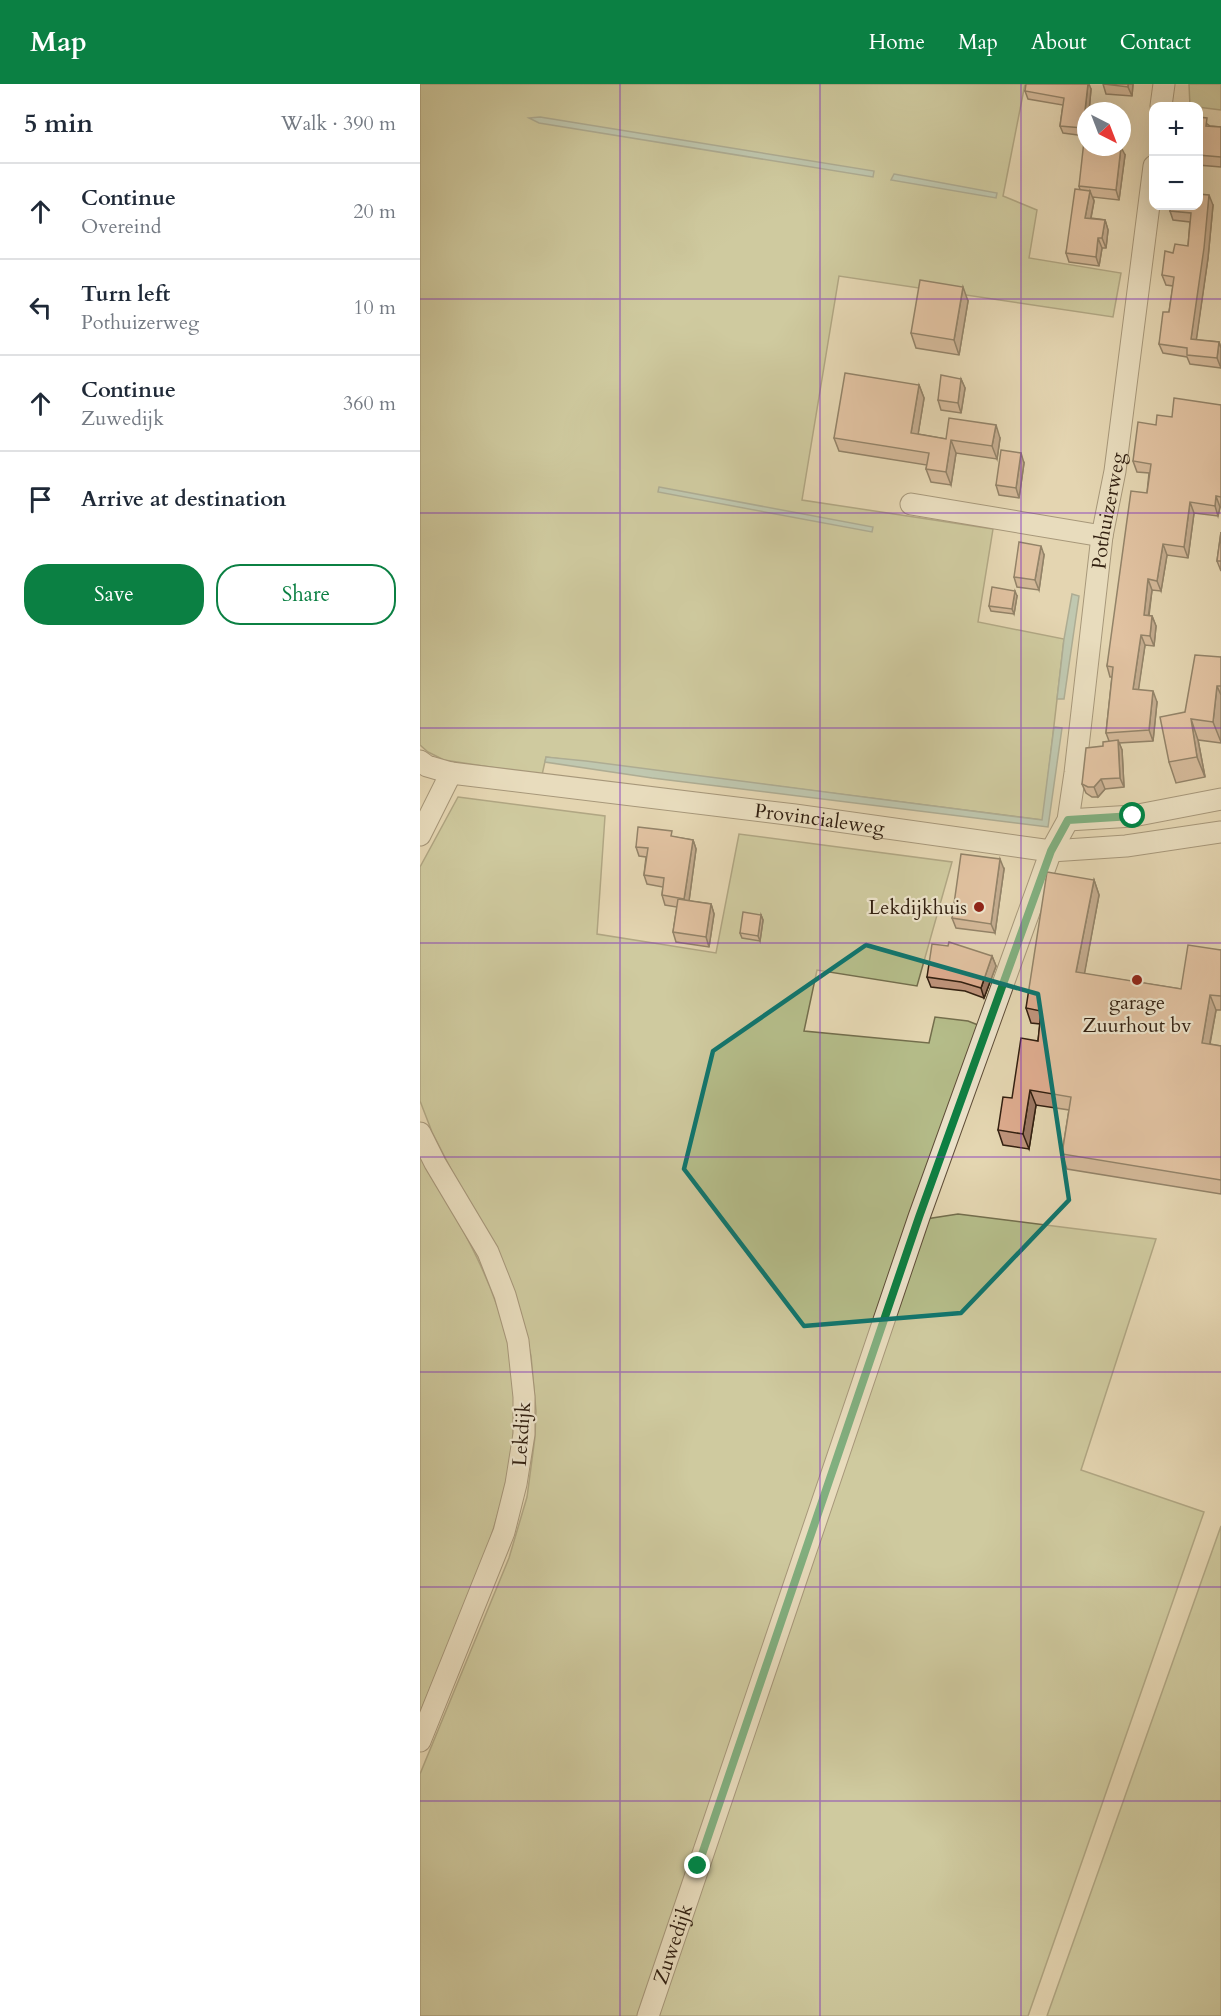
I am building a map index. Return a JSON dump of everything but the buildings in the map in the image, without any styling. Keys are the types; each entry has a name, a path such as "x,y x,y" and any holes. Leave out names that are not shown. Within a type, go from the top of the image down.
{"street":[{"path":"1162,102 1164,84"},
{"name":"Pothuizerweg","path":"1051,851 1068,820 1102,536 1114,471 1149,204"},
{"path":"911,504 1102,536"},
{"name":"Provincialeweg","path":"420,761 427,766 451,773 795,815 1051,851 1126,846 1221,832"},
{"path":"423,822 451,773"},
{"path":"1068,820 1133,816 1221,800"},
{"name":"Zuwedijk","path":"648,2016 919,1217 1051,851"},
{"name":"Lekdijk","path":"420,1133 435,1163 488,1252 505,1295 518,1341 524,1425 516,1484 504,1532 420,1741"}],"highlighted area":[{"path":"866,945 1038,994 1069,1200 961,1313 804,1326 684,1169 713,1051"}],"green space":[{"path":"420,84 1025,84 1003,196 1037,210 1029,258 1121,273 1113,317 839,276 802,500 993,529 978,622 1064,639 1043,820 546,757 542,775 444,760 420,745"},
{"path":"1189,84 1221,84 1221,110 1203,108 1203,102 1190,102"},
{"path":"458,797 605,816 597,934 716,953 739,834 952,862 917,986 817,970 804,1031 929,1043 935,1017 968,1021 978,1025 639,2016 420,2016 420,1774 509,1558 527,1497 536,1411 531,1356 523,1321 432,1132 420,1101 420,867"},
{"path":"420,1154 471,1245 492,1293 508,1343 514,1391 513,1439 505,1486 492,1533 476,1579 420,1713"},
{"path":"958,1214 1156,1239 1081,1470 1204,1512 1028,2016 656,2016 926,1219"},
{"path":"1221,1526 1221,2016 1047,2016"}],"water":[{"path":"540,117 874,171 873,177 539,123 529,118"},
{"path":"894,174 997,193 996,198 891,180"},
{"path":"659,487 873,527 872,532 658,492"},
{"path":"1072,594 1079,596 1064,699 1057,699 1064,639"},
{"path":"1054,727 1062,728 1048,827 652,778 545,762 546,757 586,761 1042,820"}],"place":[{"name":"Lekdijkhuis","path":"979,907"},
{"name":"garage Zuurhout bv","path":"1137,980"}],"route":[{"path":"698,1866 919,1217 1051,851 1068,820 1133,816"}]}
